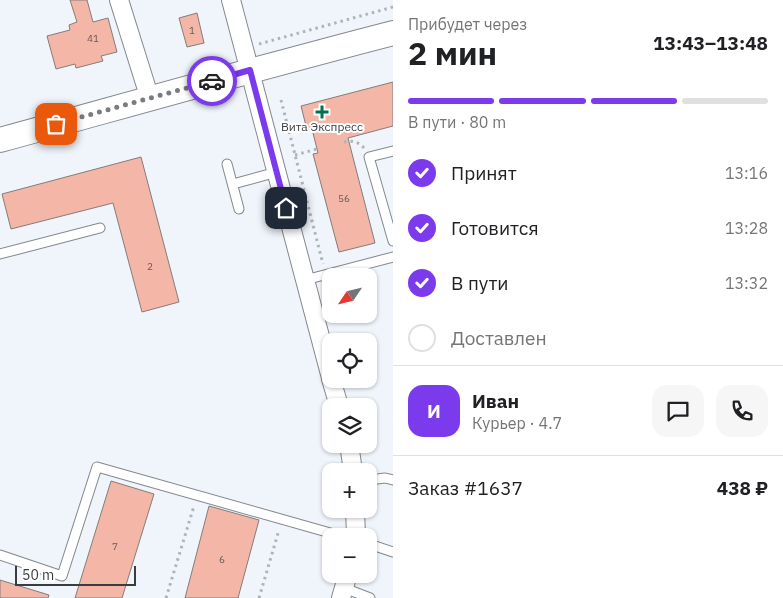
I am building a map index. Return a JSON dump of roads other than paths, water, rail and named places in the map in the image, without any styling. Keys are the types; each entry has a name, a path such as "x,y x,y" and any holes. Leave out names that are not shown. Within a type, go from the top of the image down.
{"street":[{"path":"119,0 150,100"},
{"path":"231,0 322,344"},
{"path":"0,140 150,100 247,59 393,33"}],"lane":[{"path":"393,151 369,158 393,241"},
{"path":"227,164 239,209"},
{"path":"232,184 277,172"},
{"path":"0,254 100,228"},
{"path":"305,280 393,256"},
{"path":"0,555 62,576 97,467 322,531"},
{"path":"377,479 393,480"},
{"path":"377,547 393,552"},
{"path":"344,587 370,598"}],"place":[{"name":"Вита Экспресс","path":"322,112"}]}
